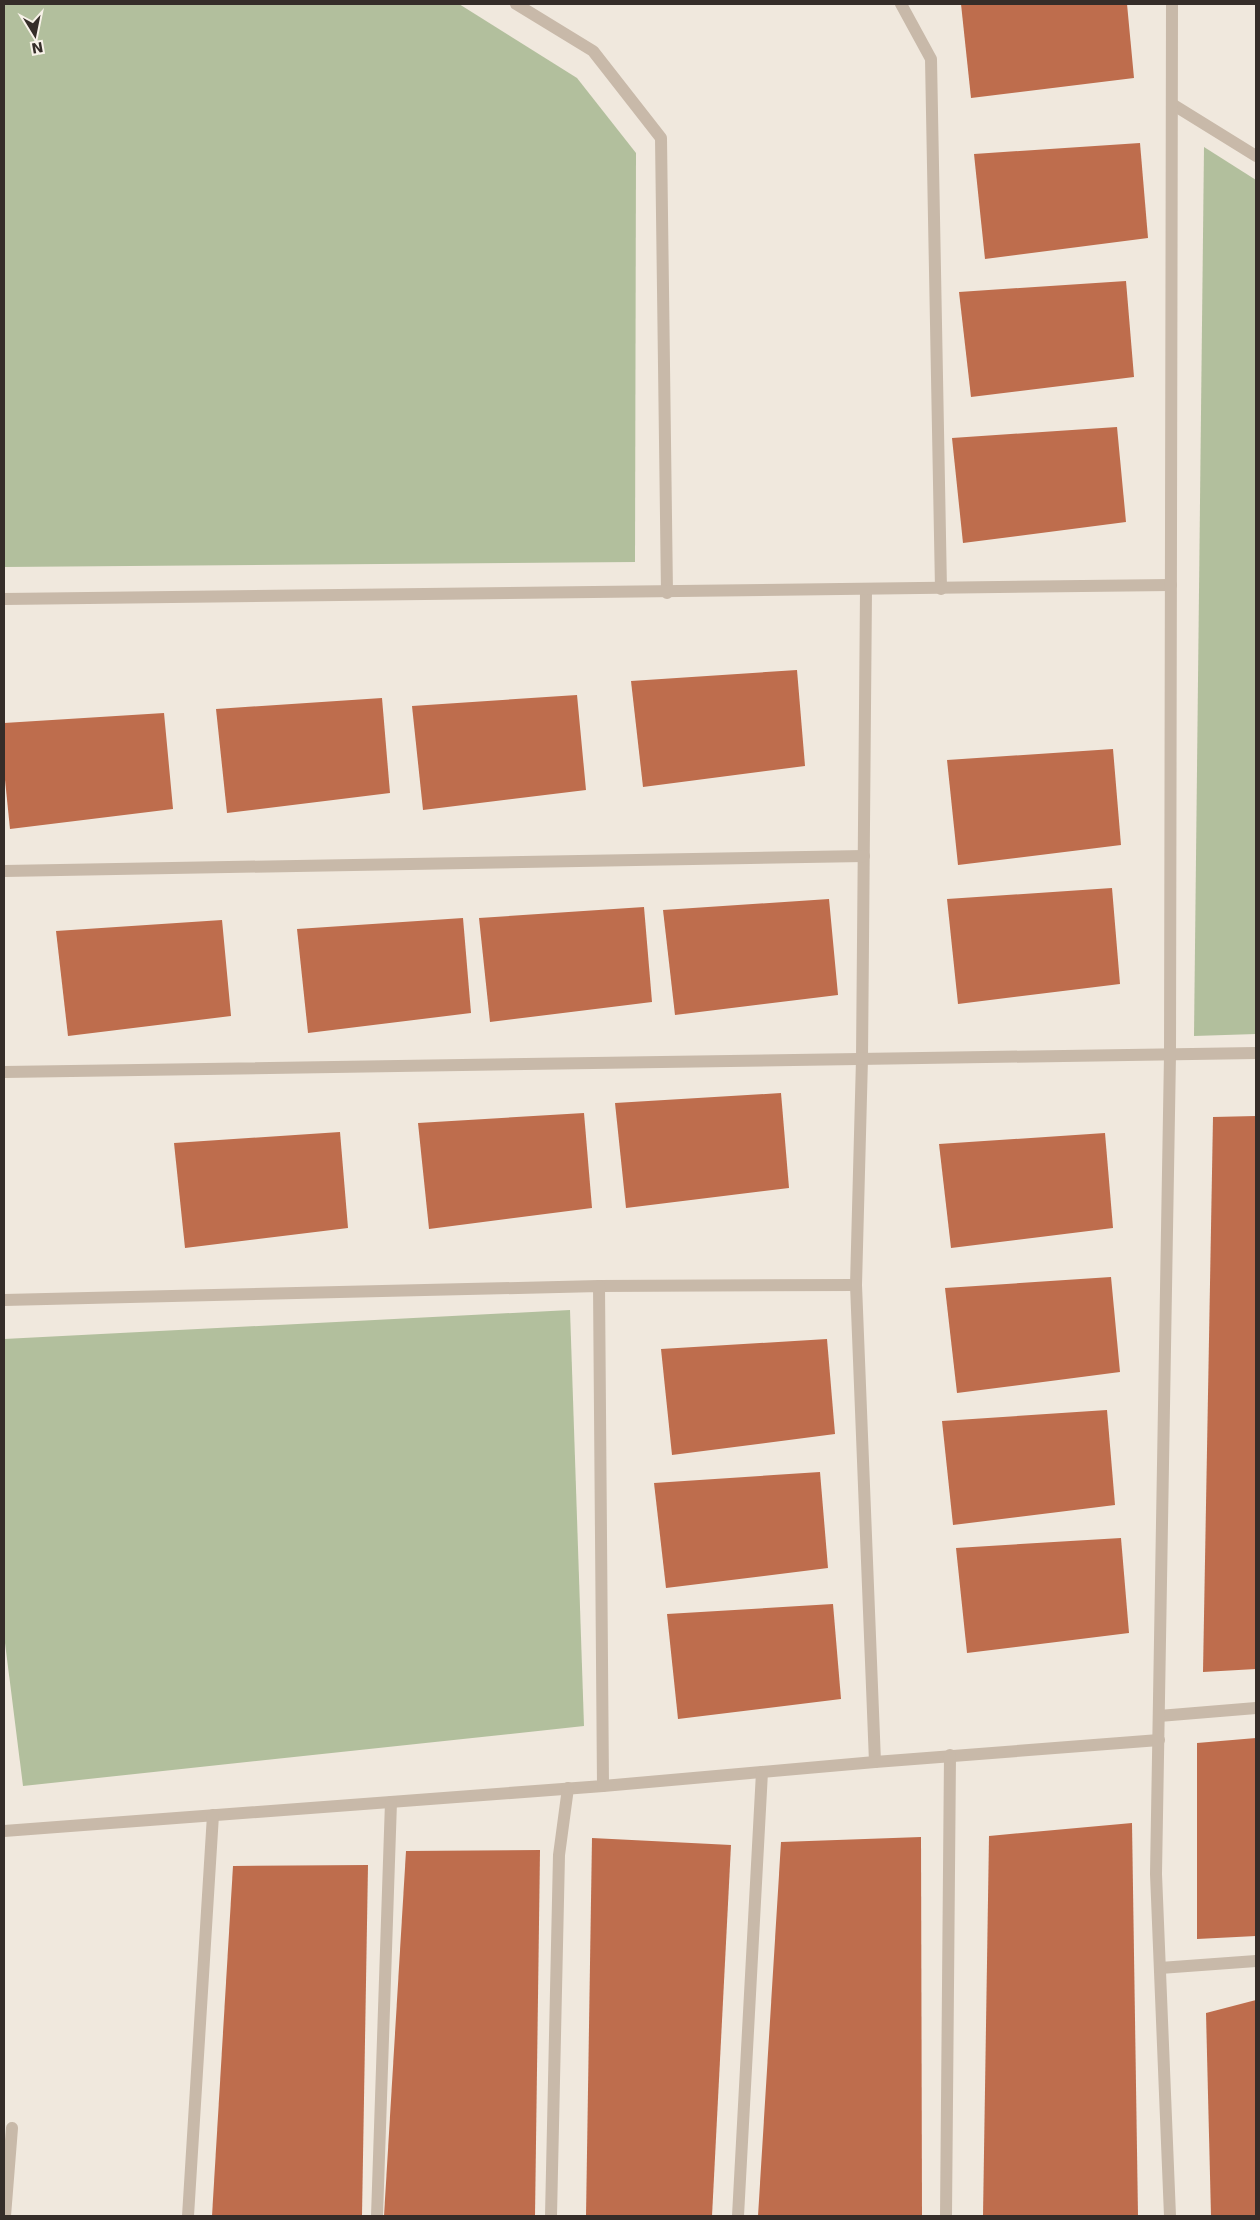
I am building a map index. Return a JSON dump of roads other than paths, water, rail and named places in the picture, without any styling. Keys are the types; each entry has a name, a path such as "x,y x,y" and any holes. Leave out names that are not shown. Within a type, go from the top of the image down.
{"street":[{"path":"516,4 593,51 661,138 667,592"},
{"path":"901,4 931,59 941,589"},
{"path":"1170,2216 1156,1874 1170,1055 1172,4"},
{"path":"1172,104 1256,156"},
{"path":"4,599 1171,586"},
{"path":"866,590 862,1059 856,1285 875,1762"},
{"path":"4,871 864,856"},
{"path":"4,1072 1256,1053"},
{"path":"4,1300 599,1286 856,1285"},
{"path":"599,1286 603,1786"},
{"path":"1159,1716 1256,1708"},
{"path":"4,1831 603,1786 1159,1740"},
{"path":"946,2216 950,1756"},
{"path":"738,2216 762,1772"},
{"path":"551,2216 559,1855 568,1788"},
{"path":"377,2216 391,1802"},
{"path":"188,2216 213,1815"},
{"path":"1160,1968 1256,1961"},
{"path":"5,2216 12,2128"}]}
